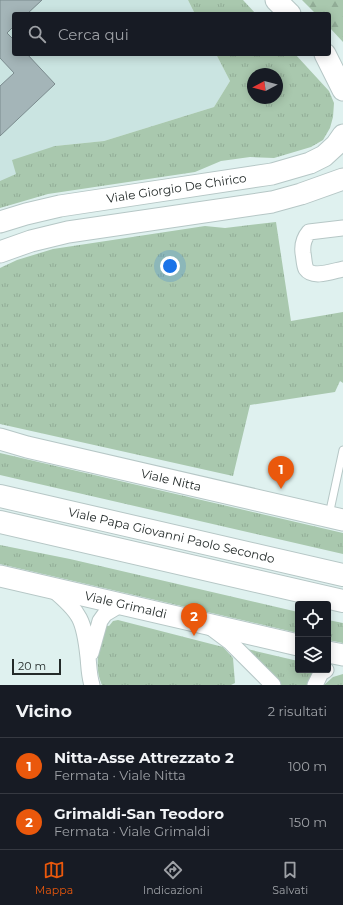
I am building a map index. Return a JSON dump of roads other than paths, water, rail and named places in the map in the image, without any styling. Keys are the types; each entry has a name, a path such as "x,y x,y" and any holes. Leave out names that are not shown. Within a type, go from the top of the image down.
{"main road":[{"path":"276,0 288,12"},
{"path":"331,54 343,64"},
{"path":"325,56 343,90"},
{"name":"Viale Giorgio De Chirico","path":"0,222 60,206 243,179 278,172 310,163 324,156 343,136"},
{"path":"0,252 31,241 68,232 272,202 321,188 343,178"},
{"name":"Viale Nitta","path":"0,439 26,447 336,519"},
{"path":"0,448 26,447"},
{"name":"Viale Papa Giovanni Paolo Secondo","path":"0,496 343,575"},
{"name":"Viale Papa Giovanni Paolo Secondo","path":"0,522 343,601"},
{"name":"Viale Grimaldi","path":"0,576 295,644"},
{"path":"331,653 343,655"}],"street":[{"path":"343,228 309,232 305,237 302,248 305,268 309,272 318,274 343,269"},
{"path":"51,588 68,602 77,612 84,629 92,685"},
{"path":"89,660 100,620 105,614 120,604"},
{"path":"204,623 230,642 272,685"},
{"path":"331,667 343,662"},
{"path":"315,685 322,673"}],"lane":[{"path":"336,519 343,450"}],"place":[{"name":"Nitta-Asse Attrezzato 2","path":"281,489"},
{"name":"Grimaldi-San Teodoro","path":"194,636"}]}
